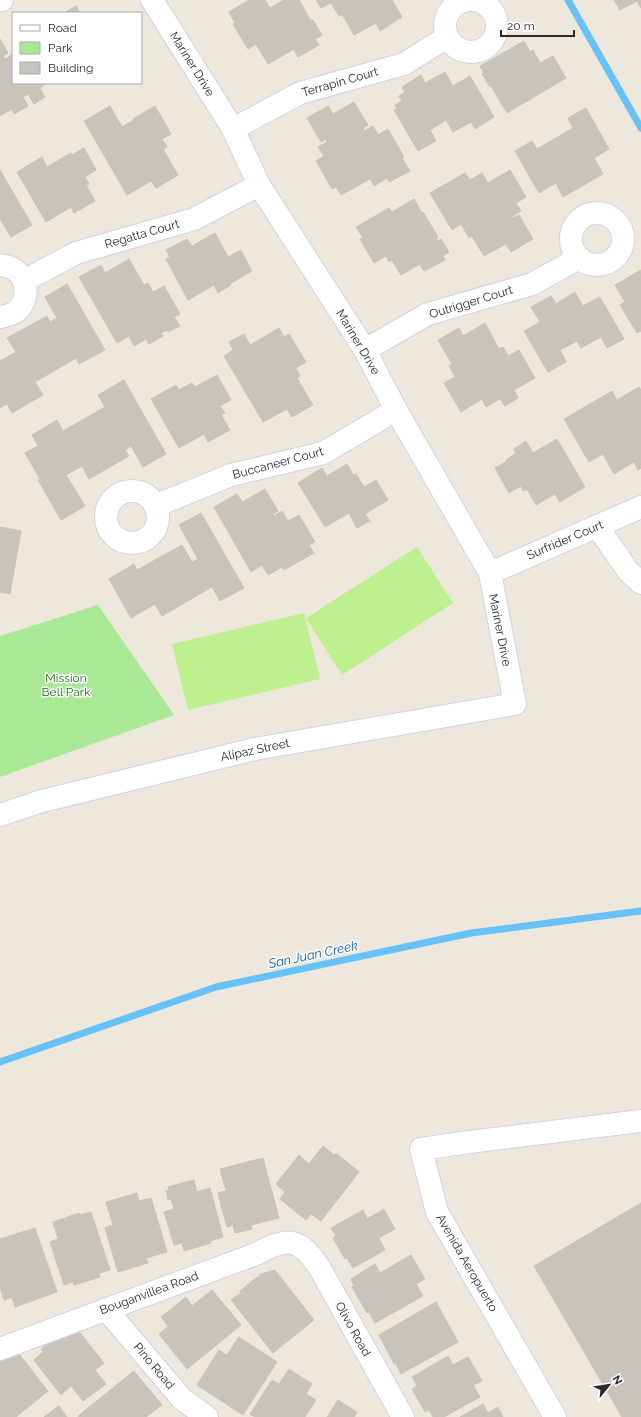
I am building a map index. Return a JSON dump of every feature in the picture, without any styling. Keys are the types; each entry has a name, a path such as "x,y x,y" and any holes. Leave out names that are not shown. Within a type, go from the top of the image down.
{"street":[{"name":"Mariner Drive","path":"152,0 233,129 259,185 365,350 396,410 490,573 515,704"},
{"name":"Terrapin Court","path":"233,129 300,93 404,64 447,37"},
{"name":"Regatta Court","path":"24,281 76,253 194,219 259,185"},
{"name":"Outrigger Court","path":"365,350 428,314 532,284 579,258"},
{"path":"0,265 9,267 18,273 24,281 26,291 24,301 19,309 10,315 0,317"},
{"name":"Buccaneer Court","path":"155,506 231,475 322,453 396,410"},
{"name":"Surfrider Court","path":"490,573 641,507"},
{"path":"598,526 628,571 641,583"},
{"name":"Alipaz Street","path":"0,815 42,801 254,749 515,704"},
{"name":"Avenida Aeropuerto","path":"555,1417 437,1212 421,1149 641,1121"},
{"name":"Bouganvillea Road","path":"0,1349 256,1254 269,1247 284,1242 298,1244"},
{"name":"Olivo Road","path":"298,1244 309,1253 319,1267 403,1417"},
{"name":"Pino Road","path":"106,1309 182,1399 207,1417"}],"green space":[{"path":"417,547 453,603 342,675 306,618"},
{"name":"Mission Bell Park","path":"98,605 174,715 0,777 0,636"},
{"path":"304,613 320,679 188,710 172,644"}],"building":[{"path":"249,0 265,0 270,8 284,0 299,0 311,21 313,20 322,35 315,39 319,45 298,57 294,49 268,64 256,44 248,49 233,24 235,23 229,12"},
{"path":"316,0 392,0 402,17 380,31 376,23 354,35 342,14 339,16 331,3 321,8"},
{"path":"614,0 641,0 641,8 637,1 620,10"},
{"path":"76,6 79,12 66,12"},
{"path":"0,39 8,53 3,56 5,59 12,55 12,84 45,84 40,88 45,97 34,104 28,94 23,97 28,106 14,114 12,109 0,116"},
{"path":"524,41 530,52 533,50 540,63 553,56 566,78 507,113 482,74 484,73 480,66"},
{"path":"445,72 453,86 470,76 494,117 475,129 471,122 453,132 446,120 430,130 436,141 418,151 394,110 397,109 395,105 402,101 399,96 405,92 402,87 421,75 425,83"},
{"path":"354,102 368,125 363,128 364,131 373,126 378,135 388,129 410,171 389,182 387,178 374,186 370,179 341,195 336,187 332,189 316,161 324,156 318,147 327,142 326,139 321,142 307,118 328,106 333,114"},
{"path":"110,106 122,127 155,106 171,134 162,139 167,147 163,149 178,175 156,188 151,181 127,195 84,121"},
{"path":"586,108 609,149 594,158 603,174 563,197 556,183 539,193 515,151 532,141 537,149 573,128 568,118"},
{"path":"84,148 96,170 85,177 89,184 86,185 95,201 74,213 71,207 46,222 17,172 42,157 47,167 71,153 72,155"},
{"path":"0,170 32,225 11,237 0,219"},
{"path":"510,170 526,197 516,203 521,211 512,216 513,218 519,215 533,239 511,252 506,244 484,256 472,236 469,238 461,224 452,230 430,193 465,173 470,180 482,173 488,183"},
{"path":"414,199 438,237 436,238 438,241 441,239 449,252 443,256 445,260 424,271 420,264 401,275 392,260 389,262 386,256 374,263 360,239 363,238 356,227 389,208 392,212"},
{"path":"215,233 228,257 241,250 252,271 218,293 214,285 188,300 166,259 170,257 166,250 187,239 192,246"},
{"path":"129,259 144,285 148,283 153,292 164,286 180,314 174,317 180,326 168,332 167,330 161,333 163,336 149,344 146,339 134,346 129,336 117,343 79,277 101,265 105,273"},
{"path":"641,270 641,331 637,333 620,305 625,302 615,285"},
{"path":"67,284 105,350 79,364 76,358 35,382 43,395 12,413 7,404 0,408 0,361 16,352 7,338 47,316 50,322 57,318 45,297"},
{"path":"575,292 583,306 600,297 624,339 607,348 601,337 581,348 577,341 560,350 566,362 548,372 524,331 540,322 531,307 551,296 556,304"},
{"path":"485,323 499,349 503,347 508,356 519,350 535,378 514,390 518,398 505,406 500,399 486,407 482,399 461,412 444,383 455,377 449,366 452,364 438,340 459,328 463,336"},
{"path":"279,328 284,337 289,334 306,362 296,368 300,376 297,378 313,405 292,417 287,409 263,422 224,356 233,350 229,342 244,334 250,345"},
{"path":"217,375 231,400 220,406 225,413 221,415 230,430 208,442 204,434 179,448 151,399 176,385 179,390 192,383 195,387"},
{"path":"124,380 166,454 143,467 131,446 125,450 129,456 89,479 82,466 66,475 85,506 61,520 38,480 40,479 25,453 38,446 32,435 57,420 63,431 105,407 98,395"},
{"path":"639,387 641,390 641,468 638,470 634,462 614,474 603,454 589,462 564,419 612,391 617,400"},
{"path":"557,439 585,487 560,502 555,494 536,505 527,489 523,491 521,486 509,493 495,468 507,461 506,460 516,453 514,449 526,441 533,453"},
{"path":"347,464 353,475 356,474 364,487 376,480 388,500 365,514 370,521 357,528 349,513 325,527 298,483 322,468 327,476"},
{"path":"265,489 278,511 273,514 274,516 282,511 288,521 299,515 315,542 309,545 314,553 284,570 282,567 268,575 262,565 251,572 214,507 237,494 242,502"},
{"path":"201,513 244,588 220,601 212,587 162,616 155,604 131,618 109,579 134,564 137,570 182,545 192,562 198,559 179,525"},
{"path":"0,527 21,531 10,594 0,592"},
{"path":"323,1146 334,1155 336,1153 359,1172 321,1221 311,1214 306,1220 280,1199 285,1192 276,1184 299,1155 309,1164"},
{"path":"263,1158 279,1218 251,1225 252,1229 235,1233 233,1225 227,1227 218,1193 226,1191 220,1169"},
{"path":"194,1180 197,1192 210,1188 223,1237 210,1241 211,1243 184,1251 182,1243 174,1245 164,1212 174,1209 171,1199 168,1200 166,1191 169,1190 168,1187"},
{"path":"137,1193 139,1201 151,1198 167,1252 146,1258 148,1263 118,1272 105,1228 113,1225 106,1202"},
{"path":"641,1203 641,1417 622,1417 534,1266"},
{"path":"384,1209 395,1229 379,1238 385,1250 353,1268 347,1258 345,1259 333,1238 336,1236 331,1228 363,1210 367,1219"},
{"path":"91,1212 110,1270 99,1273 100,1277 74,1285 73,1282 64,1285 50,1242 58,1239 53,1222 79,1213 80,1215"},
{"path":"35,1228 57,1292 15,1307 12,1297 4,1300 0,1287 0,1239"},
{"path":"411,1255 425,1279 416,1284 423,1296 375,1323 369,1312 367,1313 352,1287 354,1286 351,1279 375,1264 380,1273"},
{"path":"275,1270 314,1320 273,1353 231,1300 241,1293 240,1291 261,1274"},
{"path":"212,1290 241,1325 187,1369 159,1334 168,1326 161,1317 186,1297 192,1306"},
{"path":"436,1302 458,1342 401,1374 379,1335"},
{"path":"77,1329 104,1363 95,1370 106,1384 83,1401 71,1386 61,1395 34,1360 43,1352 41,1349 63,1331 67,1337"},
{"path":"239,1337 277,1362 243,1415 197,1385 219,1350 227,1355"},
{"path":"16,1350 48,1391 16,1417 0,1417 0,1362"},
{"path":"448,1356 453,1365 468,1357 482,1381 473,1385 480,1397 444,1417 433,1417 429,1410 425,1412 412,1389 417,1386 412,1377"},
{"path":"289,1369 312,1384 306,1394 316,1400 305,1417 255,1417 250,1414 272,1380 279,1384"},
{"path":"134,1371 162,1405 146,1417 78,1416"},
{"path":"338,1400 357,1412 354,1417 327,1417"},
{"path":"483,1404 488,1413 498,1407 503,1417 460,1417"},
{"path":"59,1406 67,1417 44,1417"}],"waterway":[{"path":"568,0 641,128"},
{"name":"San Juan Creek","path":"0,1062 216,987 471,933 641,911"}]}
